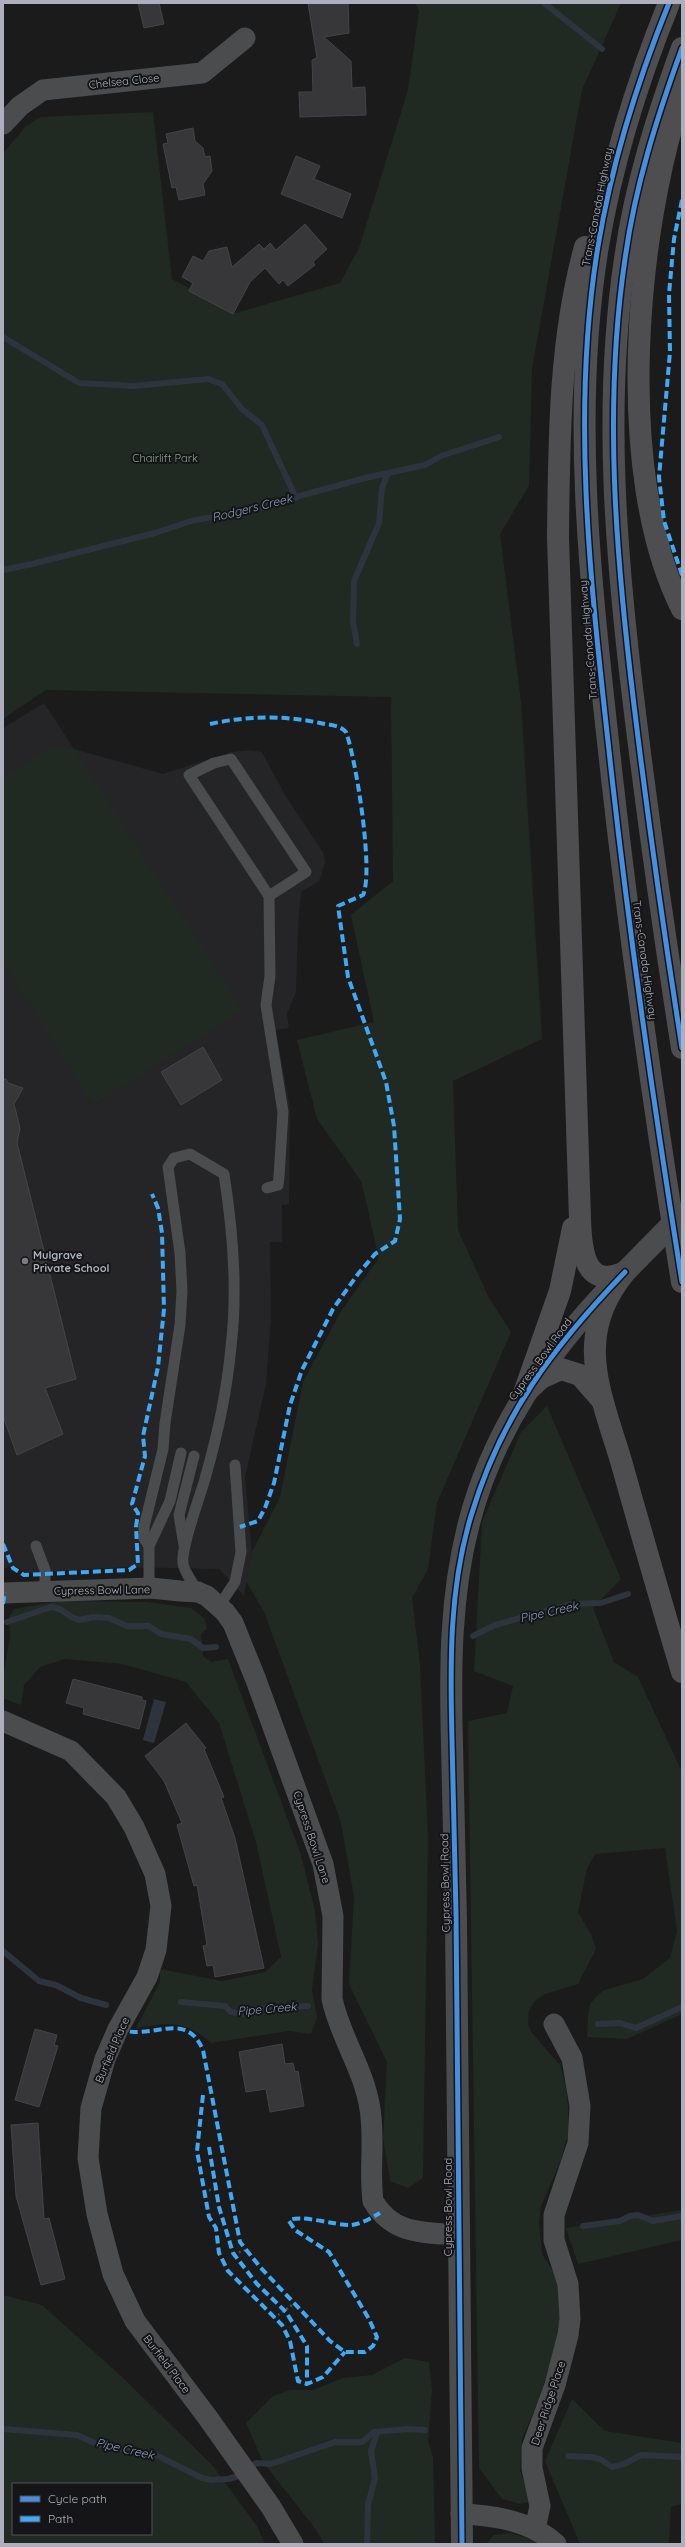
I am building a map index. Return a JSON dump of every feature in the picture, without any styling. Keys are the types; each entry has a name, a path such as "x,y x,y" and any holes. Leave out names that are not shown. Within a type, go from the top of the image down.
{"highway":[{"name":"Trans-Canada Highway","path":"668,3 638,85 622,136 606,202 591,303 585,419 588,521 599,657 620,846 651,1078 682,1282"},
{"name":"Trans-Canada Highway","path":"682,48 650,144 625,256 617,323 613,421 617,535 628,654 650,835 682,1048"},
{"path":"682,92 666,149 648,250 642,311 640,407 645,490 651,523 660,558 682,609"},
{"path":"622,136 601,192 584,249 573,306 565,364 559,483 561,677 580,1176 580,1237 588,1265 597,1276 604,1278 625,1272"},
{"path":"523,1396 560,1292 571,1241 580,1176"},
{"path":"625,1272 607,1298 596,1330 595,1363 606,1410 682,1672"},
{"path":"523,1396 541,1378 550,1372 561,1368 571,1370 588,1381 606,1410"}],"street":[{"name":"Chelsea Close","path":"3,124 20,106 43,90 202,73 245,38"},
{"name":"Cypress Bowl Road","path":"462,2544 462,2376 458,2235 452,1634 460,1563 470,1520 494,1451 523,1396 572,1329 682,1214"},
{"name":"Cypress Bowl Lane","path":"4,1590 45,1591 149,1588 198,1592 219,1606 233,1623 290,1768 323,1864 333,1916 332,1999 334,2012 358,2062 370,2110 371,2184 373,2201 380,2213 401,2228 415,2232 458,2235"},
{"name":"Burfield Place","path":"3,1721 71,1751 116,1797 134,1827 155,1874 161,1906 156,1950 146,1977 118,2029 105,2059 91,2108 88,2158 97,2214 113,2274 135,2321 208,2418 271,2507 293,2544"},
{"name":"Deer Ridge Place","path":"535,2529 540,2506 532,2468 532,2448 555,2385 568,2335 570,2319 568,2284 554,2240 554,2215 578,2143 580,2106 572,2058 554,2024"},
{"path":"461,2514 488,2515 535,2529 556,2544"}],"lane":[{"path":"267,1188 278,1185 283,1112 266,1005 270,976 269,896 189,775 198,769 231,759 306,872 269,896"},
{"path":"149,1546 144,1538 144,1527 163,1449 165,1424 177,1355 182,1290 177,1218 168,1167 174,1158 190,1154 224,1174 229,1206 234,1301 231,1346 224,1399 211,1458 184,1548 182,1564 198,1592"},
{"path":"149,1588 147,1554 149,1546 170,1501 181,1452"},
{"path":"184,1548 179,1515 194,1456"},
{"path":"219,1606 235,1582 242,1552 235,1465"},
{"path":"36,1546 44,1570 45,1591"}],"path":[{"path":"204,2191 216,2189"},
{"path":"234,2254 246,2250"},
{"path":"274,2318 295,2304"}],"shaded area":[{"path":"44,703 74,749 163,774 231,752 250,750 262,752 285,795 323,852 325,862 319,881 301,892 298,926 296,992 287,1014 289,1028 276,1030 290,1109 289,1204 282,1205 282,1242 270,1242 271,1319 266,1384 245,1477 252,1552 244,1596 219,1569 127,1567 28,1573 22,1571 15,1565 3,1569 3,728"},
{"path":"154,1699 166,1702 154,1743 143,1740"}],"green space":[{"name":"Chairlift Park","path":"415,3 621,3 582,90 532,369 529,486 500,534 521,702 542,1039 453,1081 458,1230 489,1298 511,1332 437,1503 428,1569 412,1598 420,1663 428,1838 423,2178 408,2188 390,2181 383,2138 387,2062 349,1984 354,1897 341,1822 264,1612 246,1581 252,1552 280,1497 303,1382 341,1311 379,1258 361,1181 317,1119 297,1040 374,1022 351,915 393,881 391,697 46,690 3,719 3,153 26,126 40,117 153,112 172,279 236,313 340,283 359,248 408,90 419,11"},
{"path":"61,745 74,749 243,1010 93,1105 3,962 3,779 47,750"},
{"path":"547,1406 621,1579 593,1608 614,1662 638,1677 682,1772 682,2014 627,2039 587,2037 590,2004 604,1990 643,1979 670,1958 677,1931 665,1848 595,1854 587,1869 578,1912 592,1936 596,1949 578,1984 545,1994 534,2002 529,2011 528,2023 531,2032 560,2065 566,2086 568,2135 561,2160 541,2206 539,2223 542,2254 558,2279 560,2320 559,2335 539,2399 522,2439 520,2470 528,2494 528,2502 521,2504 502,2499 479,2468 468,1721 507,1713 513,1686 474,1671 482,1522 521,1432"},
{"path":"59,1601 148,1602 191,1608 205,1619 207,1629 201,1634 203,1656 211,1662 228,1659 301,1855 315,1910 318,1944 312,1990 317,2017 311,2034 289,2031 211,2043 202,2035 184,2026 167,2024 136,2028 160,1982 160,1969 222,1981 265,1972 281,1957 256,1842 219,1723 186,1682 122,1664 65,1659 40,1667 24,1685 21,1705 3,1698 3,1677 10,1638 9,1617 14,1609"},
{"path":"682,2210 682,2240 578,2264 566,2228"},
{"path":"3,2295 42,2305 121,2376 213,2466 257,2526 265,2544 3,2544"},
{"path":"405,2358 429,2362 432,2390 428,2442 433,2457 435,2544 324,2544 317,2531 263,2462 246,2423 273,2396 290,2390 313,2390 343,2378 372,2375"},
{"path":"572,2399 605,2431 682,2443 682,2504 671,2507 669,2544 580,2544 545,2461"},
{"path":"510,2533 534,2540 540,2544 486,2544 494,2535"}],"building":[{"path":"138,3 159,3 164,24 144,28"},
{"path":"308,3 348,3 349,33 324,37 351,61 352,88 365,87 366,115 300,117 299,92 313,92 312,60 317,58"},
{"path":"193,128 195,141 203,148 205,157 210,156 212,171 203,184 205,195 179,200 176,187 172,188 163,144 168,143 166,134"},
{"path":"296,156 320,166 314,179 351,194 342,218 281,194"},
{"path":"305,224 327,249 313,262 315,265 288,286 283,280 279,284 265,268 250,282 233,314 189,291 193,283 182,277 193,256 203,261 209,251 227,247 232,267 259,244 264,249 270,243 276,250"},
{"path":"203,1047 222,1080 181,1105 161,1072"},
{"name":"Mulgrave Private School","path":"3,1079 6,1079 8,1083 23,1088 14,1104 20,1128 17,1143 76,1379 45,1388 63,1434 17,1455 3,1416"},
{"path":"73,1679 142,1697 142,1700 146,1701 139,1729 83,1714 84,1708 66,1703"},
{"path":"186,1723 206,1748 204,1749 224,1797 221,1798 235,1838 264,1968 215,1977 213,1965 207,1966 203,1946 207,1945 197,1885 194,1886 177,1825 182,1823 164,1781 145,1756"},
{"path":"35,2029 57,2035 54,2045 58,2046 39,2107 15,2100"},
{"path":"282,2044 285,2064 293,2063 295,2072 298,2071 304,2106 270,2112 266,2089 246,2092 239,2052"},
{"path":"38,2123 44,2219 49,2218 65,2279 41,2285 16,2196 11,2125"}],"waterway":[{"name":"Rodgers Creek","path":"544,3 602,49"},
{"path":"3,337 79,383 134,386 208,379 222,384 242,409 262,425 296,498"},
{"name":"Rodgers Creek","path":"3,570 155,533 191,521 245,511 365,478 425,465 441,456 499,437"},
{"path":"357,644 353,622 354,581 379,523 382,488 388,473"},
{"name":"Pipe Creek","path":"473,1636 495,1625 554,1609 573,1604 601,1603 628,1594"},
{"name":"Pipe Creek","path":"7,1622 51,1607 60,1609 73,1618 80,1620 93,1617 109,1618 127,1626 149,1626 161,1634 191,1639 203,1648 216,1647"},
{"name":"Pipe Creek","path":"3,1951 39,1981 56,1985 81,1998 106,2005"},
{"name":"Pipe Creek","path":"181,2002 225,2006 231,2012 244,2014 255,2009 308,2006"},
{"name":"Pipe Creek","path":"598,2024 620,2023 636,2028 682,2007"},
{"path":"583,2226 620,2221 630,2216 638,2215 653,2221 682,2216"},
{"name":"Pipe Creek","path":"3,2429 77,2435 99,2445 156,2455 202,2478 212,2480 228,2479 239,2476 256,2463 271,2464 335,2442 362,2442 374,2432 408,2429 425,2430"},
{"name":"Pipe Creek","path":"367,2544 368,2505 375,2478 371,2451 377,2432"},
{"name":"Pipe Creek","path":"568,2456 600,2459 612,2467 624,2464 641,2455 682,2457"}],"marked path":[{"path":"682,200 674,239 669,294 670,352 659,477 664,521 682,575"},
{"path":"210,724 238,719 279,718 306,720 341,728 346,732 359,789 365,840 366,882 363,895 338,906 348,977 386,1082 394,1126 400,1219 395,1241 375,1254 358,1274 333,1309 302,1370 290,1405 274,1483 265,1508 258,1521 240,1527"},
{"path":"3,1544 13,1568 24,1575 129,1570 138,1564 136,1527 138,1513 132,1504 145,1456 143,1436 158,1367 164,1309 162,1233 158,1208 152,1194"},
{"path":"3,1604 5,1592"},
{"path":"118,2029 134,2032 173,2028 182,2029 197,2039 203,2050 240,2242 260,2267 330,2341 345,2352 365,2352 373,2346 377,2337 369,2319 329,2252 295,2230 289,2221 300,2218 351,2225 370,2219 380,2213"},
{"path":"203,2095 197,2151 209,2217 216,2228 219,2253 228,2271 282,2325 290,2341 298,2381 307,2384 323,2377 345,2352"},
{"path":"209,2147 219,2207 233,2253 257,2284 286,2312 307,2346 307,2384"}],"cycle path":[{"path":"669,3 646,62 618,153 610,184 598,246 589,312 585,379 585,446 587,512 592,579 619,841 644,1030 682,1282"},
{"path":"682,48 648,152 629,232 618,315 613,426 617,538 628,649 639,748 682,1048"},
{"path":"462,2544 456,1913 451,1684 452,1627 458,1571 471,1516 483,1480 514,1414 532,1384 553,1356 575,1328 625,1272"}],"place":[{"name":"Mulgrave Private School","path":"25,1261"}]}
